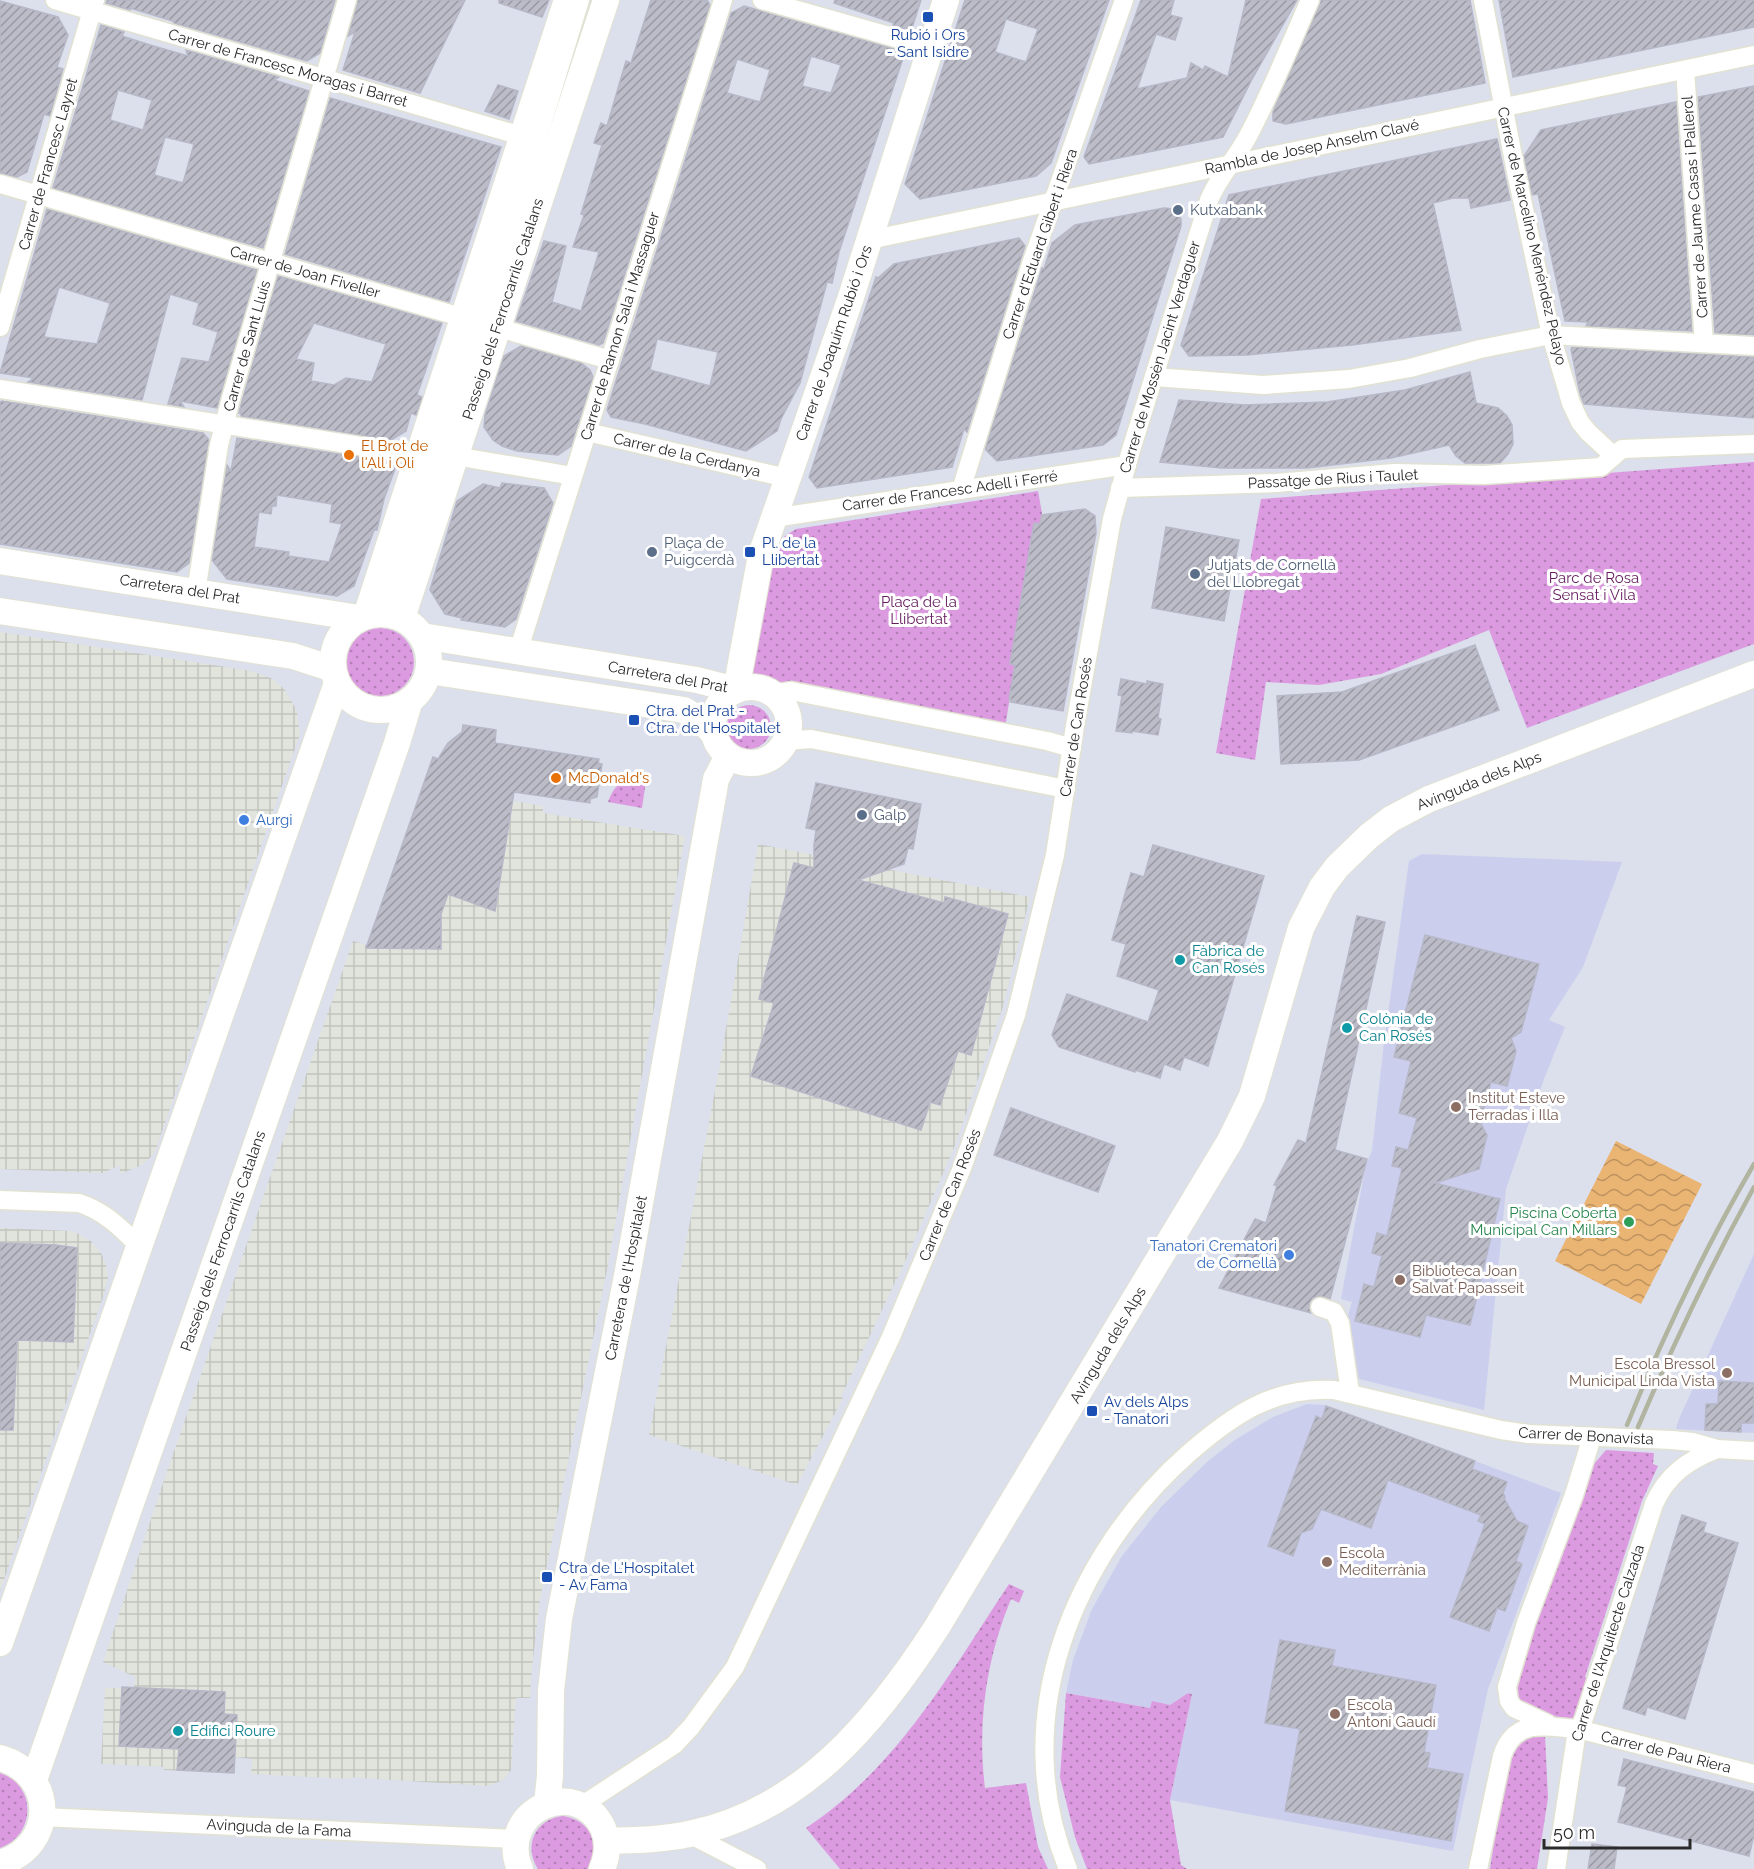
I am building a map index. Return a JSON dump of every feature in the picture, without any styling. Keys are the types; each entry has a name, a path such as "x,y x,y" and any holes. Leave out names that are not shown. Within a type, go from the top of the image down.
{"street":[{"name":"Carrer de Francesc Moragas i Barret","path":"55,0 94,5 324,78 522,136"},
{"name":"Carrer de Sant Lluís","path":"196,592 224,425 347,0"},
{"name":"Passeig dels Ferrocarrils Catalans","path":"395,610 455,456 480,323 522,136 567,0"},
{"name":"Passeig dels Ferrocarrils Catalans","path":"395,610 480,323 580,0"},
{"name":"Passeig dels Ferrocarrils Catalans","path":"362,617 417,455 480,323 606,0"},
{"name":"Carrer de Ramon Sala i Massaguer","path":"518,652 723,0"},
{"path":"762,0 931,48"},
{"name":"Carrer de Joaquim Rubió i Ors","path":"736,690 761,555 850,300 946,0"},
{"name":"Carrer d'Eduard Gibert i Riera","path":"961,490 1031,264 1124,0"},
{"name":"Carrer de Mossèn Jacint Verdaguer","path":"1120,488 1209,200 1215,186 1247,140 1310,0"},
{"name":"Carrer de Marcelino Menéndez Pelayo","path":"1483,0 1503,108 1551,335 1571,403 1580,422 1614,456"},
{"name":"Carrer de Francesc Layret","path":"0,327 94,5"},
{"name":"Rambla de Josep Anselm Clavé","path":"869,240 1754,55"},
{"name":"Carrer de Jaume Casas i Pallerol","path":"1685,70 1704,344"},
{"name":"Carrer de Joan Fiveller","path":"0,184 610,360"},
{"path":"1154,377 1234,384 1311,383 1380,374 1445,359 1480,348 1551,335 1754,346"},
{"path":"0,389 417,455"},
{"name":"Carrer de la Cerdanya","path":"587,432 788,478"},
{"name":"Passatge de Rius i Taulet","path":"1120,488 1276,483 1394,473 1484,475 1601,466 1622,449 1754,444"},
{"path":"455,456 573,476"},
{"name":"Carrer de Francesc Adell i Ferré","path":"773,518 1127,465"},
{"name":"Carrer de Can Rosés","path":"581,1806 674,1745 716,1695 743,1653 891,1337 963,1168 1016,1015 1055,855 1112,519 1120,488"},
{"name":"Carretera del Prat","path":"0,561 362,617"},
{"path":"395,610 422,636 427,647 429,671 425,682 410,700 401,706 390,710 367,708 355,703 345,694 335,676 333,654 338,640 347,627 362,617 395,610"},
{"path":"0,611 293,656 335,676"},
{"name":"Carretera del Prat","path":"422,636 697,680 736,690"},
{"name":"Carretera del Prat","path":"429,671 684,710 703,722 714,734"},
{"name":"Avinguda dels Alps","path":"607,1841 644,1841 689,1834 726,1823 779,1799 810,1779 838,1754 892,1690 929,1639 1230,1141 1252,1096 1301,928 1322,887 1337,867 1379,827 1419,804 1754,674"},
{"path":"0,1643 335,676"},
{"path":"753,687 773,694 782,701 789,719 785,741 778,751 758,762 744,762 728,756 722,750 714,734 718,706 724,698 736,690 753,687"},
{"path":"773,694 791,691 1072,748"},
{"name":"Passeig dels Ferrocarrils Catalans","path":"34,1780 395,751 410,700"},
{"path":"785,741 811,739 1066,789"},
{"name":"Carretera de l'Hospitalet","path":"547,1804 550,1776 551,1691 559,1618 627,1276 716,779 728,756"},
{"path":"0,1200 79,1203 90,1206 112,1221 139,1246"},
{"path":"1320,1307 1334,1312 1340,1323 1350,1393"},
{"name":"Carrer de Bonavista","path":"1068,1869 1053,1824 1046,1787 1044,1752 1045,1720 1050,1684 1060,1645 1077,1603 1127,1517 1148,1491 1242,1411 1261,1401 1315,1389 1350,1393 1501,1430 1529,1434 1692,1442 1717,1449 1754,1451"},
{"path":"1552,1726 1514,1708 1509,1701 1507,1687 1526,1623 1574,1495 1592,1437"},
{"name":"Carrer de l'Arquitecte Calzada","path":"1556,1869 1578,1729 1586,1712 1648,1520 1660,1490 1671,1476 1700,1455 1717,1449"},
{"path":"1478,1869 1505,1747 1515,1734 1524,1729 1552,1726"},
{"name":"Carrer de Pau Riera","path":"1552,1726 1578,1729 1754,1774"},
{"path":"0,1758 16,1764 34,1780 40,1797 42,1817 36,1837 14,1862"},
{"path":"520,1869 516,1857 516,1839 520,1828 536,1810 547,1804 564,1802 581,1806 598,1821 607,1841 606,1858 602,1869"},
{"name":"Avinguda de la Fama","path":"42,1817 516,1839"},
{"path":"689,1834 757,1869"}],"shaded area":[{"path":"0,632 252,671 273,679 285,690 297,711 300,734 156,1149 142,1165 120,1174 120,1165 103,1173 0,1169"},
{"path":"463,725 496,730 493,754 497,798 543,806 543,813 685,836 607,1270 540,1600 530,1698 516,1698 511,1770 503,1780 488,1786 351,1777 351,1779 251,1774 252,1759 235,1757 234,1773 101,1764 105,1688 134,1688 135,1677 103,1662 167,1471 353,941 367,945 433,757 438,759 448,743 462,732"},
{"path":"758,844 1030,897 1002,1010 954,1148 898,1278 841,1397 843,1398 797,1485 649,1435 718,1075"},
{"name":"Institut Esteve Terradas i Illa","path":"1422,854 1622,862 1583,967 1549,1020 1565,1027 1544,1079 1506,1189 1484,1410 1359,1379 1346,1322 1352,1302 1341,1299 1366,1164 1372,1151 1409,861"},
{"path":"0,1228 71,1231 79,1234 92,1242 101,1253 108,1278 0,1591"},
{"name":"Escola Bressol Municipal Linda Vista","path":"1754,1254 1754,1433 1676,1429 1679,1419"},
{"path":"1307,1404 1325,1405 1326,1408 1332,1408 1561,1493 1488,1689 1453,1851 1170,1800 1192,1694 1188,1693 1170,1705 1151,1708 1066,1693 1073,1660 1092,1609 1122,1556 1161,1507 1207,1462 1235,1440 1273,1417"}],"green space":[{"name":"Parc de Rosa Sensat i Vila","path":"1754,462 1754,644 1527,728 1489,630 1381,674 1319,685 1266,682 1255,760 1216,753 1261,499"},
{"name":"Plaça de la Llibertat","path":"1038,491 1042,513 1040,524 1034,523 1010,664 1015,665 1005,728 753,679 748,671 765,587 776,547 785,536 796,529"},
{"path":"380,628 393,631 404,638 411,649 414,662 411,675 404,686 393,693 380,696 367,693 356,686 349,675 346,662 349,649 356,638 367,631"},
{"path":"749,705 765,711 771,727 765,743 749,749 733,743 727,727 733,711"},
{"path":"633,774 647,774 642,808 608,802 618,785"},
{"path":"1606,1450 1654,1453 1653,1464 1658,1466 1642,1501 1585,1677 1590,1680 1575,1719 1569,1720 1525,1708 1515,1698 1517,1674 1590,1469 1592,1470 1594,1464"},
{"path":"1009,1584 1024,1591 1019,1603 1011,1599 995,1645 990,1668 982,1740 985,1788 1026,1783 1038,1847 1048,1869 840,1869 806,1828 838,1804 895,1748 943,1684"},
{"path":"1066,1693 1150,1708 1152,1701 1170,1705 1188,1693 1192,1694 1170,1800 1181,1865 1187,1869 1087,1869 1075,1837 1060,1777"},
{"path":"1534,1733 1545,1735 1548,1798 1537,1869 1490,1869 1504,1775 1513,1746"},
{"path":"0,1773 12,1779 21,1788 26,1799 27,1810 26,1822 20,1832 12,1842 0,1848"},
{"path":"563,1816 572,1818 587,1828 594,1843 592,1860 587,1869 538,1869 532,1851 534,1835 545,1822"}],"water":[{"name":"Piscina Coberta Municipal Can Millars","path":"1616,1141 1702,1184 1641,1304 1555,1261"}],"building":[{"path":"107,0 335,0 320,53 307,61 130,8 130,10 106,3"},
{"path":"358,0 465,0 420,93 343,70 355,32 348,36"},
{"path":"499,0 549,0 542,17 499,3"},
{"path":"651,0 707,0 710,5 603,343 599,345 516,321 544,241 566,246 552,302 581,311 599,252 573,247 584,215 581,214 602,145 594,143 601,123 607,126 626,61 631,63"},
{"path":"835,0 921,0 911,31 834,3"},
{"path":"965,0 1109,0 1051,163 1036,176 920,199 905,184","holes":["1006,19 1038,29 1026,62 995,52"]},
{"path":"1141,0 1174,0 1170,15 1182,18 1175,40 1156,34 1137,89 1187,78 1191,63 1203,70 1205,66 1228,77 1246,0 1297,0 1251,81 1223,137 1089,164 1084,157"},
{"path":"1321,0 1470,0 1485,83 1286,124 1273,121 1273,112"},
{"path":"1499,0 1754,0 1754,27 1513,77"},
{"path":"0,1 58,17 68,35 57,67 63,69 50,116 44,114 27,172 17,177 0,173"},
{"path":"744,6 905,52 839,252 832,283 827,282 800,383 777,431 746,451 611,417 607,410 731,13","holes":["811,56 841,65 831,93 802,86","737,59 770,70 760,102 727,93","657,339 718,352 710,386 650,370"]},
{"path":"101,25 124,32 122,36 150,45 188,56 186,50 279,77 274,80 309,91 263,248 53,188","holes":["118,90 152,100 143,130 110,120","165,137 194,144 183,183 154,175"]},
{"path":"498,85 518,91 509,119 485,111"},
{"path":"1754,86 1754,335 1715,333 1698,97"},
{"path":"330,98 501,147 449,302 285,254"},
{"path":"1676,102 1692,331 1586,326 1588,322 1565,321 1538,194 1532,195 1524,156 1541,130"},
{"path":"1497,139 1510,200 1471,208 1469,198 1453,198 1433,203 1461,330 1352,345 1247,355 1189,356 1181,345 1229,195"},
{"path":"1164,208 1173,209 1177,213 1181,219 1181,226 1116,435 1103,445 997,461 985,449 1052,243 1075,225"},
{"path":"47,209 257,270 217,408 180,401 184,407 168,404 182,358 209,362 218,332 193,324 199,303 170,294 142,400 28,382 34,378 0,373","holes":["59,287 110,303 97,344 44,337"]},
{"path":"1019,238 1025,246 967,432 964,429 952,467 817,488 809,477 876,277 878,278 894,264"},
{"path":"278,276 442,323 417,395 422,397 416,415 411,413 406,431 391,440 241,416 239,413","holes":["314,323 386,344 372,382 346,378 334,385 311,381 314,363 296,359"]},
{"path":"521,346 581,363 590,370 593,377 571,446 558,455 517,451 502,446 493,440 484,427 485,415 504,356"},
{"path":"1572,347 1754,357 1754,418 1584,404 1580,394"},
{"path":"1470,372 1476,403 1498,408 1507,416 1512,425 1513,444 1500,463 1465,463 1456,456 1449,445 1391,458 1307,468 1222,468 1160,462 1179,400 1245,405 1327,402 1405,390"},
{"path":"0,402 203,433 209,440 189,563 177,572 0,544"},
{"path":"237,438 397,463 384,499 377,530 374,530 354,586 337,596 227,579 212,560 227,465 231,471","holes":["277,495 332,504 330,522 342,524 329,562 288,556 289,552 254,547 259,512 271,514 272,506 276,506"]},
{"path":"502,483 544,488 553,503 516,619 505,627 461,620 462,618 445,614 430,590 457,501 483,484 500,488"},
{"path":"1085,509 1095,516 1096,533 1063,711 1010,702 1015,665 1010,664 1034,523 1040,524 1042,515"},
{"name":"Jutjats de Cornellà del Llobregat","path":"1166,527 1239,540 1224,621 1152,608"},
{"path":"1475,645 1499,710 1359,760 1281,764 1277,696 1342,692"},
{"path":"1121,679 1147,684 1147,681 1163,684 1158,735 1116,731 1122,696 1118,695"},
{"path":"463,725 496,730 495,743 599,759 598,763 602,764 597,797 590,799 590,803 514,792 495,911 448,894 441,914 441,949 366,948 433,757 438,759 448,743 462,732"},
{"path":"816,783 921,804 913,849 908,848 904,864 858,880 944,903 945,897 1008,914 971,1055 958,1051 940,1105 930,1102 921,1130 751,1076 774,1003 759,999 794,863 814,868 816,830 806,828"},
{"name":"Fàbrica de Can Rosés","path":"1153,845 1264,876 1208,1066 1184,1057 1180,1070 1164,1064 1160,1078 1059,1047 1052,1035 1067,994 1148,1022 1159,990 1117,976 1126,944 1112,940 1131,873 1144,877"},
{"name":"Tanatori Crematori de Cornellà","path":"1357,916 1385,922 1335,1150 1367,1159 1330,1299 1319,1296 1313,1298 1309,1304 1311,1313 1219,1288 1255,1219 1266,1223 1277,1185 1274,1185 1298,1140 1306,1143"},
{"path":"1425,935 1539,964 1521,1032 1511,1038 1516,1051 1507,1086 1491,1082 1480,1122 1487,1135 1479,1169 1435,1183 1500,1199 1470,1325 1426,1315 1420,1337 1355,1321 1364,1284 1374,1287 1382,1256 1372,1253 1377,1233 1387,1236 1402,1168 1392,1166 1396,1147 1408,1150 1417,1118 1399,1113 1411,1061 1394,1057"},
{"path":"1011,1108 1115,1146 1098,1192 994,1155"},
{"path":"0,1243 77,1248 73,1342 17,1340 13,1430 0,1430"},
{"path":"1719,1381 1754,1383 1753,1423 1741,1423 1741,1432 1705,1430 1706,1404 1718,1404"},
{"path":"1326,1406 1475,1461 1472,1469 1507,1482 1503,1493 1504,1498 1517,1521 1528,1526 1516,1561 1522,1564 1505,1611 1497,1608 1489,1631 1450,1617 1485,1524 1478,1521 1481,1515 1388,1480 1371,1528 1321,1509 1312,1529 1301,1533 1293,1556 1268,1546 1316,1416 1322,1419"},
{"path":"1682,1515 1706,1523 1703,1532 1738,1543 1685,1719 1647,1707 1645,1715 1623,1708"},
{"path":"1280,1640 1335,1650 1332,1666 1436,1685 1424,1752 1430,1753 1427,1768 1463,1774 1451,1841 1285,1811 1300,1729 1265,1723"},
{"name":"Edifici Roure","path":"122,1687 225,1692 224,1714 237,1715 234,1773 177,1770 179,1749 119,1746"},
{"path":"1624,1759 1754,1792 1754,1835 1749,1856 1618,1822 1627,1787 1618,1785"},
{"path":"1592,1844 1617,1847 1614,1869 1588,1869"}],"railway":[{"path":"1627,1425 1686,1293 1754,1164"},
{"path":"1638,1427 1693,1306 1754,1187"}],"place":[{"name":"Rubió i Ors - Sant Isidre","path":"928,17"},
{"name":"Kutxabank","path":"1178,210"},
{"name":"El Brot de l'All i Oli","path":"349,455"},
{"name":"Plaça de Puigcerdà","path":"652,552"},
{"name":"Pl. de la Llibertat","path":"750,552"},
{"name":"Jutjats de Cornellà del Llobregat","path":"1195,574"},
{"name":"Ctra. del Prat - Ctra. de l'Hospitalet","path":"634,720"},
{"name":"McDonald's","path":"556,778"},
{"name":"Galp","path":"862,815"},
{"name":"Aurgi","path":"244,820"},
{"name":"Fàbrica de Can Rosés","path":"1180,960"},
{"name":"Colònia de Can Rosés","path":"1347,1028"},
{"name":"Institut Esteve Terradas i Illa","path":"1456,1107"},
{"name":"Piscina Coberta Municipal Can Millars","path":"1629,1222"},
{"name":"Tanatori Crematori de Cornellà","path":"1289,1255"},
{"name":"Biblioteca Joan Salvat Papasseit","path":"1400,1280"},
{"name":"Escola Bressol Municipal Linda Vista","path":"1727,1373"},
{"name":"Av dels Alps - Tanatori","path":"1092,1411"},
{"name":"Escola Mediterrània","path":"1327,1562"},
{"name":"Ctra de L'Hospitalet - Av Fama","path":"547,1577"},
{"name":"Escola Antoni Gaudí","path":"1335,1714"},
{"name":"Edifici Roure","path":"178,1731"}]}
